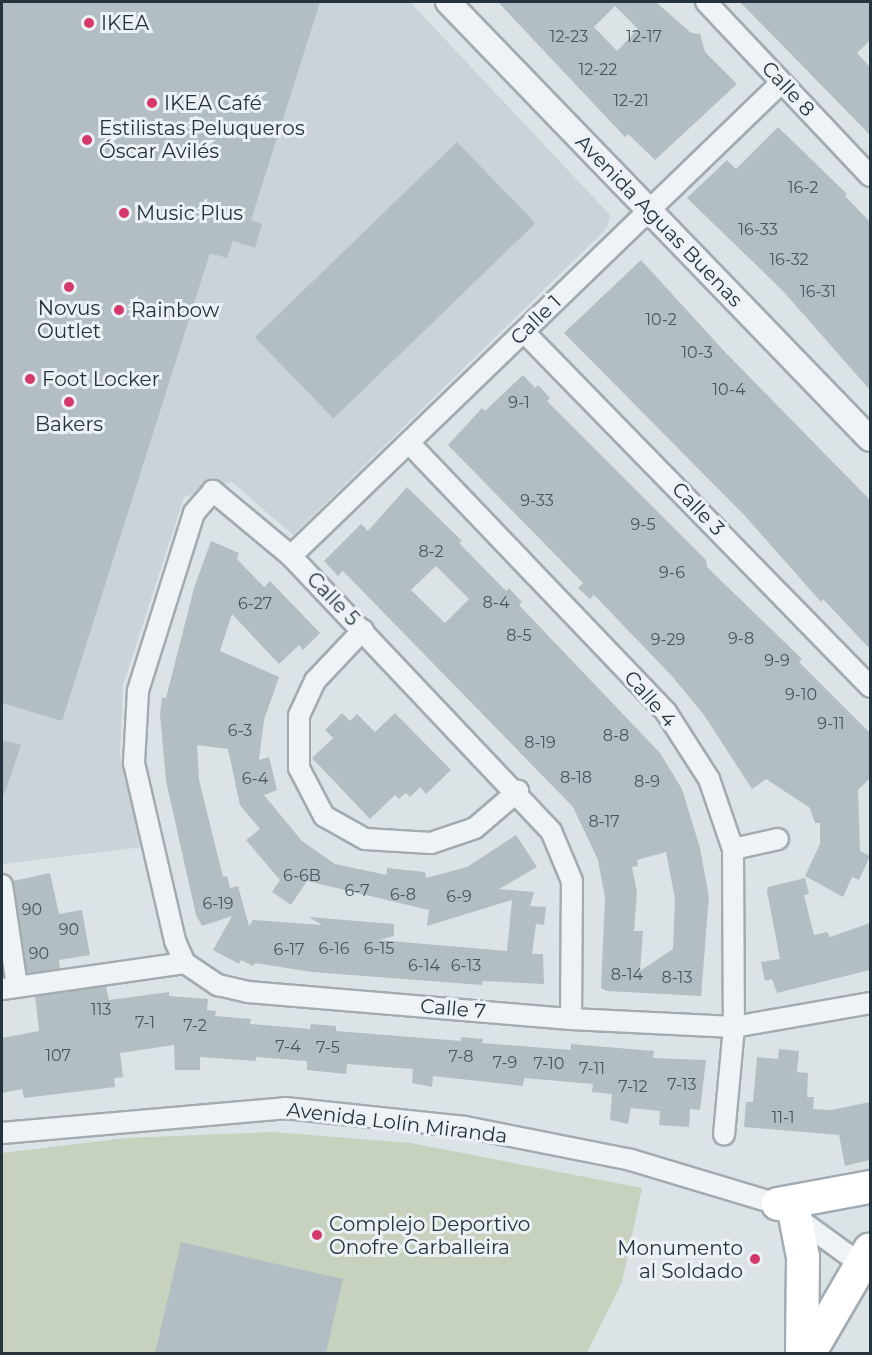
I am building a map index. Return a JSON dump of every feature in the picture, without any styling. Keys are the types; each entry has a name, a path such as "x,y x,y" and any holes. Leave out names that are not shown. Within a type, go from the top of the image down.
{"highway":[{"path":"802,1353 803,1257 787,1210 870,1187"},
{"path":"809,1353 867,1261"}],"street":[{"name":"Avenida Aguas Buenas","path":"448,2 870,439"},
{"name":"Calle 8","path":"706,2 870,176"},
{"name":"Calle 1","path":"291,556 781,83"},
{"name":"Calle 3","path":"524,332 870,687"},
{"name":"Calle 4","path":"409,443 666,712 709,779 733,849 734,1027 724,1135"},
{"name":"Calle 5","path":"185,963 175,941 134,763 138,691 194,513 213,491 291,556 518,791 551,831 572,881 571,1019"},
{"path":"363,630 315,681 299,716 299,768 324,816 365,839 431,843 475,828 518,791"},
{"path":"733,849 778,839"},
{"path":"2,885 9,988 185,963"},
{"name":"Calle 7","path":"185,963 218,985 248,993 571,1019 734,1027 870,1003"},
{"name":"Avenida Lolín Miranda","path":"2,1133 285,1108 465,1127 631,1160 787,1210 867,1261"}],"shaded area":[{"path":"2,2 410,2 610,215 607,228 293,535 232,482 184,497 123,685 120,754 143,847 2,864"}],"green space":[{"name":"Complejo Deportivo Onofre Carballeira","path":"272,1132 411,1143 642,1188 622,1282 587,1353 2,1353 2,1153 126,1138"}],"building":[{"path":"2,2 320,2 251,220 262,224 255,248 233,241 227,258 210,253 62,721 2,703"},
{"path":"498,2 656,2 691,33 700,34 705,52 737,84 655,160 628,134 625,137","holes":["615,6 638,29 617,51 594,27"]},
{"path":"740,2 870,2 870,40 857,53 870,67 870,135"},
{"path":"778,127 847,194 845,196 870,222 870,390 782,290 687,198 727,160 736,169"},
{"path":"457,142 535,223 333,418 255,337"},
{"path":"641,260 725,352 870,500 870,649 823,599 821,602 746,517 564,333"},
{"path":"523,375 535,388 538,385 550,398 547,401 706,560 707,567 802,659 799,662 870,733 870,778 858,790 860,851 870,856 859,880 852,877 843,897 805,876 820,844 820,823 815,823 810,808 766,779 752,789 704,715 671,675 594,595 590,599 578,588 583,583 448,445 482,408 485,411"},
{"path":"407,487 462,541 459,543 506,591 509,588 522,602 519,605 660,753 682,789 700,848 709,897 701,996 607,991 601,988 605,898 598,860 573,807 343,571 338,576 324,561 361,524 368,531","holes":["436,566 469,599 445,623 411,590","666,852 675,899 673,949 640,971 643,931 634,931 637,892 632,867 638,866 637,860"]},
{"path":"211,541 239,553 237,559 264,587 270,581 320,633 303,650 299,645 279,664 232,614 220,651 279,677 264,720 259,760 269,757 277,790 264,795 302,841 335,864 387,875 387,868 425,872 426,878 467,867 516,835 537,867 499,889 534,892 530,906 546,907 544,925 536,924 532,954 543,954 544,984 483,981 482,985 312,972 255,963 253,966 241,960 239,964 213,950 232,916 202,926 196,915 166,781 160,714 162,697 166,698 194,588","holes":["197,745 228,749 240,805 260,829 246,840 280,880 272,892 291,905 307,881 429,910 427,926 512,900 507,951 379,940 394,936 394,924 309,917 322,925 253,920 249,926 238,886 230,888 227,876 223,877 199,780"]},
{"path":"342,713 350,721 357,714 375,732 395,713 451,770 426,794 420,787 410,797 406,793 399,799 395,795 370,819 312,758 333,738 325,730"},
{"path":"2,740 21,745 4,795 2,794"},
{"path":"50,873 59,914 82,910 90,955 59,960 60,969 27,973 13,881"},
{"path":"805,878 809,894 804,895 814,935 827,932 830,937 870,923 870,970 777,993 772,979 765,981 761,962 780,959 767,891 768,887"},
{"path":"106,986 109,1000 169,992 169,996 208,999 207,1010 216,1011 215,1016 251,1019 250,1024 310,1029 311,1024 336,1026 336,1031 461,1041 461,1037 483,1039 482,1043 571,1050 571,1044 654,1051 653,1058 706,1060 700,1110 690,1109 689,1127 659,1125 660,1111 631,1108 628,1124 610,1120 612,1094 592,1092 593,1084 524,1078 523,1086 433,1076 432,1087 412,1083 413,1069 347,1064 346,1074 307,1070 307,1061 256,1057 256,1061 200,1057 200,1070 175,1070 174,1045 120,1053 123,1077 114,1078 115,1087 24,1098 22,1089 2,1093 2,1038 39,1031 35,996"},
{"path":"779,1049 799,1051 797,1072 808,1073 807,1097 814,1097 813,1109 831,1110 870,1102 870,1160 845,1166 839,1135 744,1127 746,1102 753,1102 757,1057 778,1059"},
{"path":"181,1242 343,1279 326,1353 155,1353"}],"place":[{"name":"IKEA","path":"89,23"},
{"name":"IKEA Café","path":"152,103"},
{"name":"Estilistas Peluqueros Óscar Avilés","path":"87,140"},
{"name":"Music Plus","path":"124,213"},
{"name":"Novus Outlet","path":"69,287"},
{"name":"Rainbow","path":"119,310"},
{"name":"Foot Locker","path":"30,379"},
{"name":"Bakers","path":"69,402"},
{"name":"Complejo Deportivo Onofre Carballeira","path":"317,1235"},
{"name":"Monumento al Soldado","path":"755,1259"}]}
